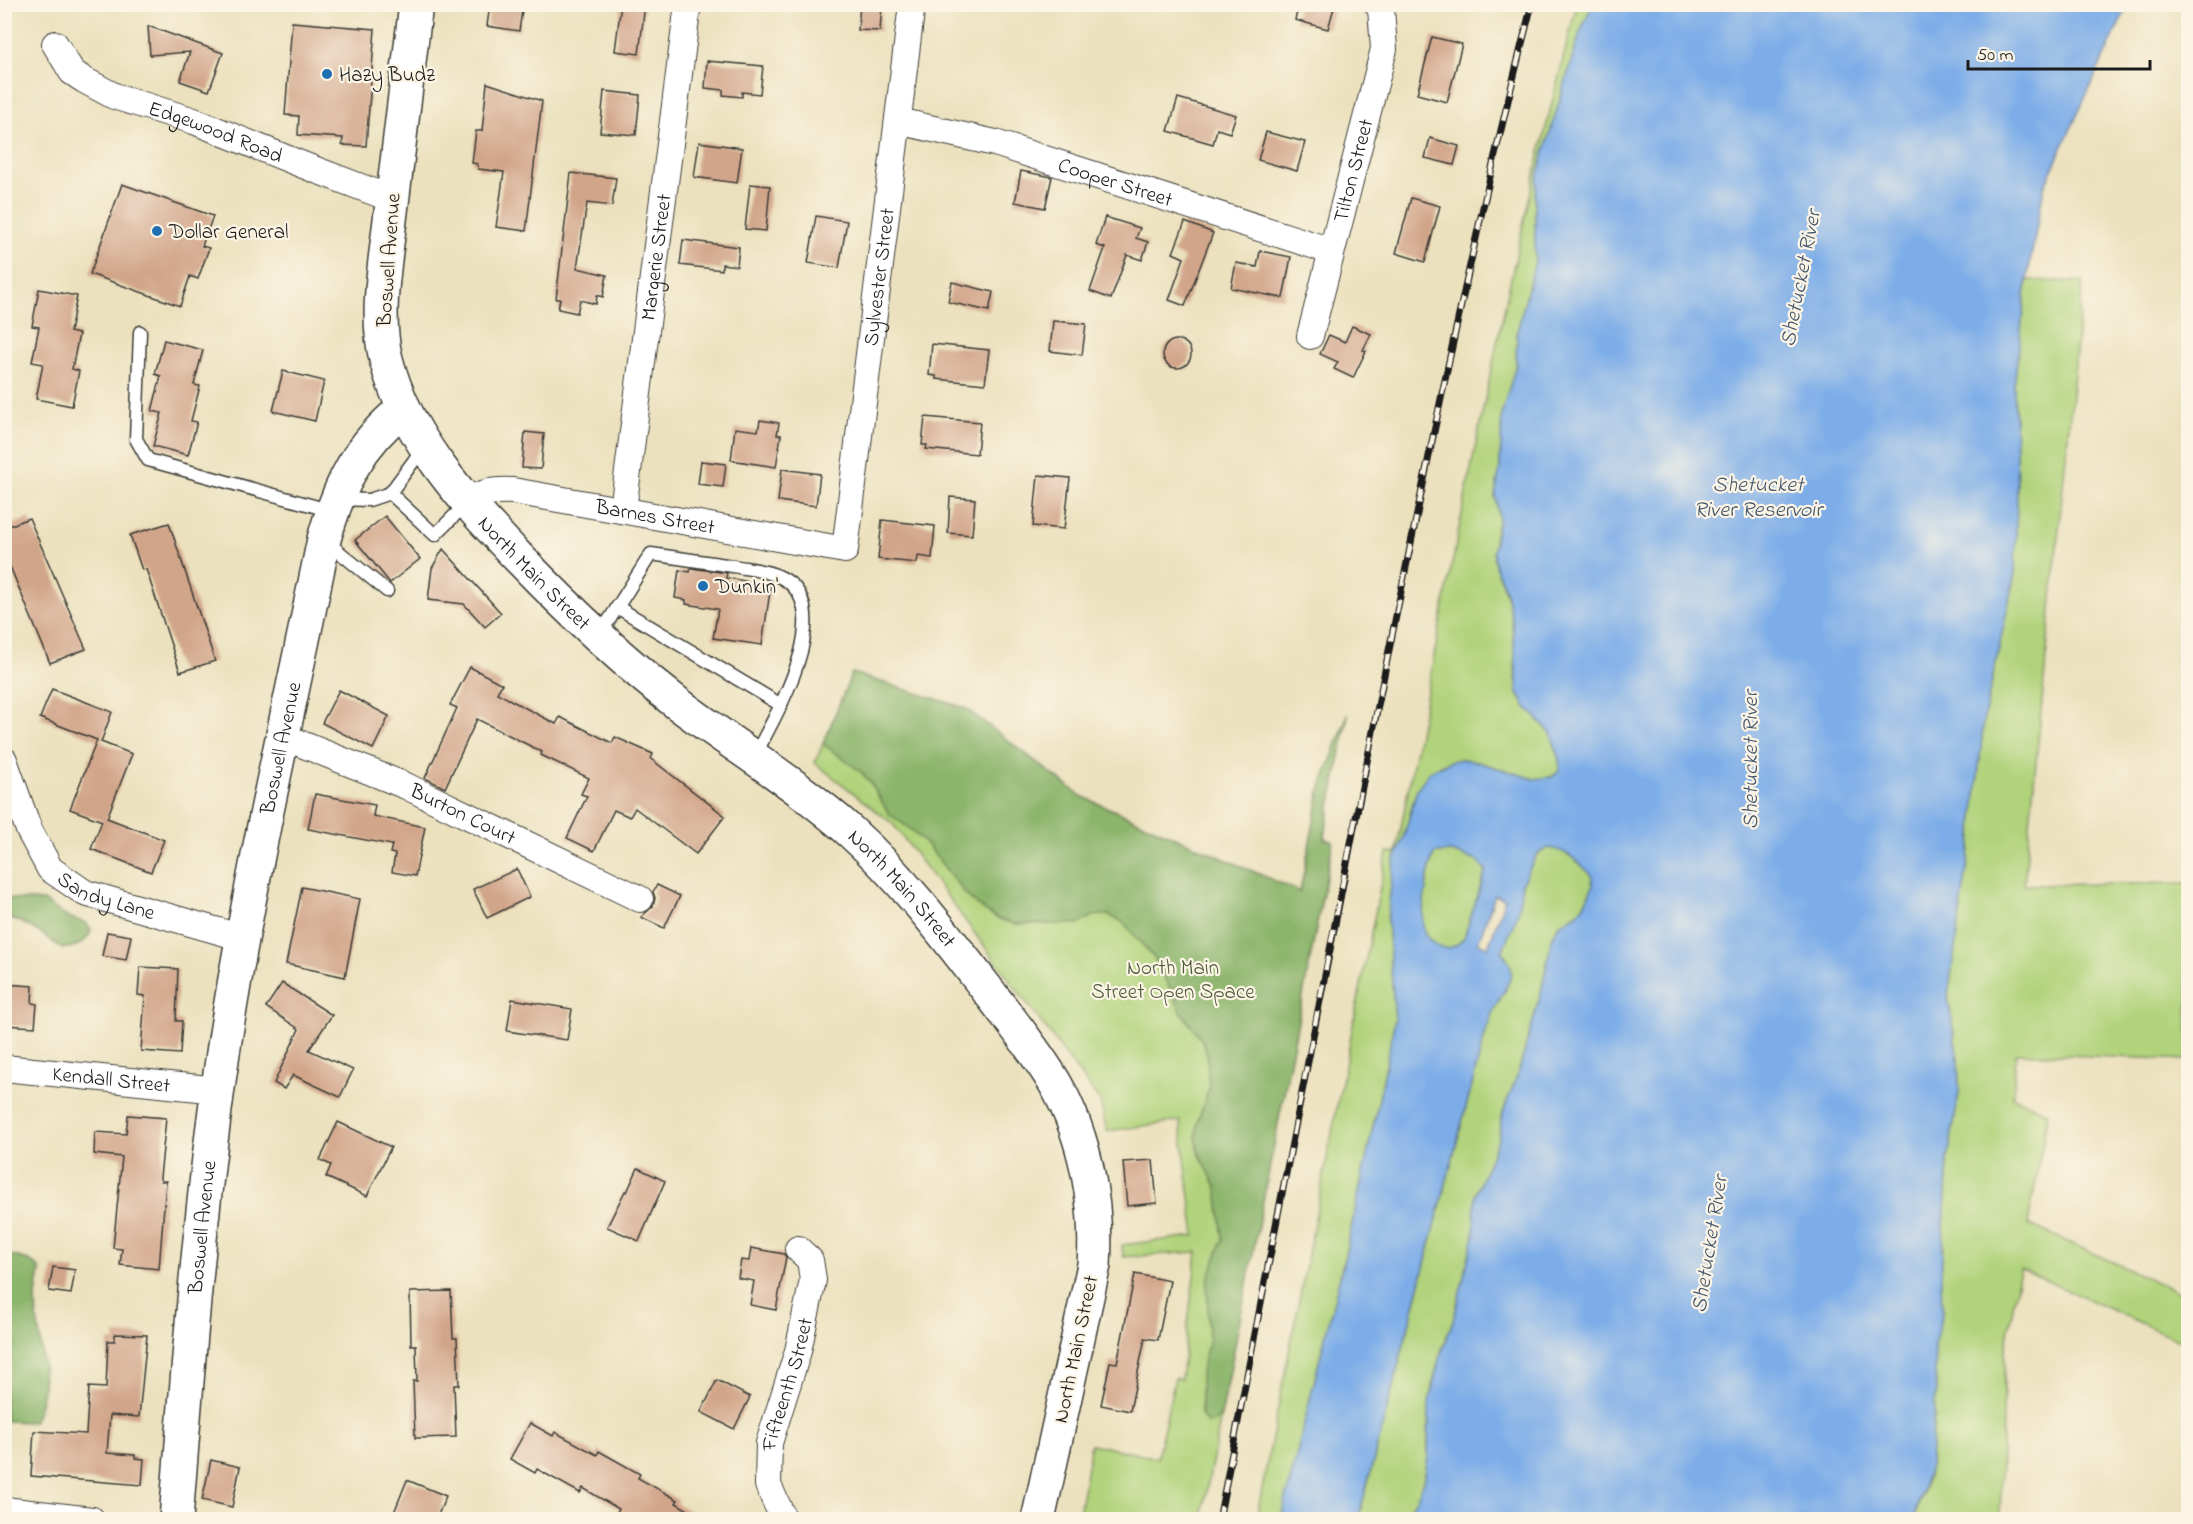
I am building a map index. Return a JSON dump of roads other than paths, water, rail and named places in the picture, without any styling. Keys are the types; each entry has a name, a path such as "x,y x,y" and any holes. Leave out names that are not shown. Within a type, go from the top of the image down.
{"main road":[{"name":"Boswell Avenue","path":"176,1520 194,1291 218,1090 243,938 284,737 331,517 358,456 368,442 404,408 389,371 382,334 383,291 416,4"},
{"name":"North Main Street","path":"404,408 442,472 547,588 599,637 671,698 828,813 862,842 892,873 1024,1038 1057,1088 1071,1117 1088,1175 1094,1229 1094,1265 1038,1520"}],"street":[{"name":"Margerie Street","path":"622,510 688,4"},
{"name":"Sylvester Street","path":"845,550 912,4"},
{"name":"Tilton Street","path":"1310,336 1384,49 1381,8 1377,4"},
{"name":"Edgewood Road","path":"55,44 72,72 114,96 194,121 392,199"},
{"name":"Cooper Street","path":"898,121 995,143 1332,251"},
{"name":"Barnes Street","path":"468,502 478,494 503,490 845,550"},
{"name":"Burton Court","path":"284,737 406,786 639,899"},
{"name":"Sandy Lane","path":"4,760 29,830 50,869 86,893 243,938"},
{"name":"Kendall Street","path":"4,1068 218,1090"},
{"name":"Fifteenth Street","path":"784,1520 768,1485 769,1443 798,1351 813,1280 810,1260 798,1250"},
{"path":"4,1510 92,1520"}],"lane":[{"path":"140,332 136,439 148,460 331,517 387,591"},
{"path":"331,517 390,493 425,446"},
{"path":"390,493 435,535 468,502"},
{"path":"599,637 651,554 759,570 779,576 792,585 802,601 806,616 801,650 794,678 753,758"},
{"path":"617,607 780,705"}],"water":[{"name":"Shetucket River Reservoir","path":"1592,5 2128,5 2044,187 2027,280 2014,386 2017,492 2015,573 1984,717 1972,835 1948,995 1958,1061 1959,1092 1948,1158 1941,1275 1942,1314 1934,1345 1936,1391 1929,1470 1913,1519 1405,1519 1420,1492 1425,1475 1428,1457 1429,1402 1439,1359 1453,1321 1474,1236 1475,1195 1498,1140 1503,1112 1518,1074 1541,993 1552,939 1558,926 1578,913 1593,886 1591,874 1577,861 1561,851 1548,848 1537,854 1522,883 1518,913 1502,952 1511,967 1511,974 1487,1027 1358,1519 1281,1519 1348,1243 1395,1019 1387,920 1394,861 1403,840 1417,789 1430,771 1451,761 1462,759 1534,779 1552,777 1560,768 1551,733 1525,706 1518,693 1512,619 1506,592 1495,566 1493,552 1499,516 1495,496 1500,467 1502,413 1516,365 1517,332 1535,262 1535,195 1538,173 1580,33","holes":["1452,852 1477,861 1486,870 1464,938 1456,946 1444,948 1432,942 1424,931 1424,903 1427,879 1435,853","1495,895 1505,899 1488,947 1478,943"]}],"railway":[{"path":"1219,1520 1420,499 1473,251 1532,4"}],"place":[{"name":"Hazy Budz","path":"327,74"},
{"name":"Dollar General","path":"157,231"},
{"name":"Dunkin'","path":"703,586"}],"water label":[{"name":"Shetucket River","path":"1799,278"},
{"name":"Shetucket River","path":"1749,760"},
{"name":"Shetucket River","path":"1708,1244"}],"park label":[{"name":"North Main Street Open Space","path":"1173,979"}]}
